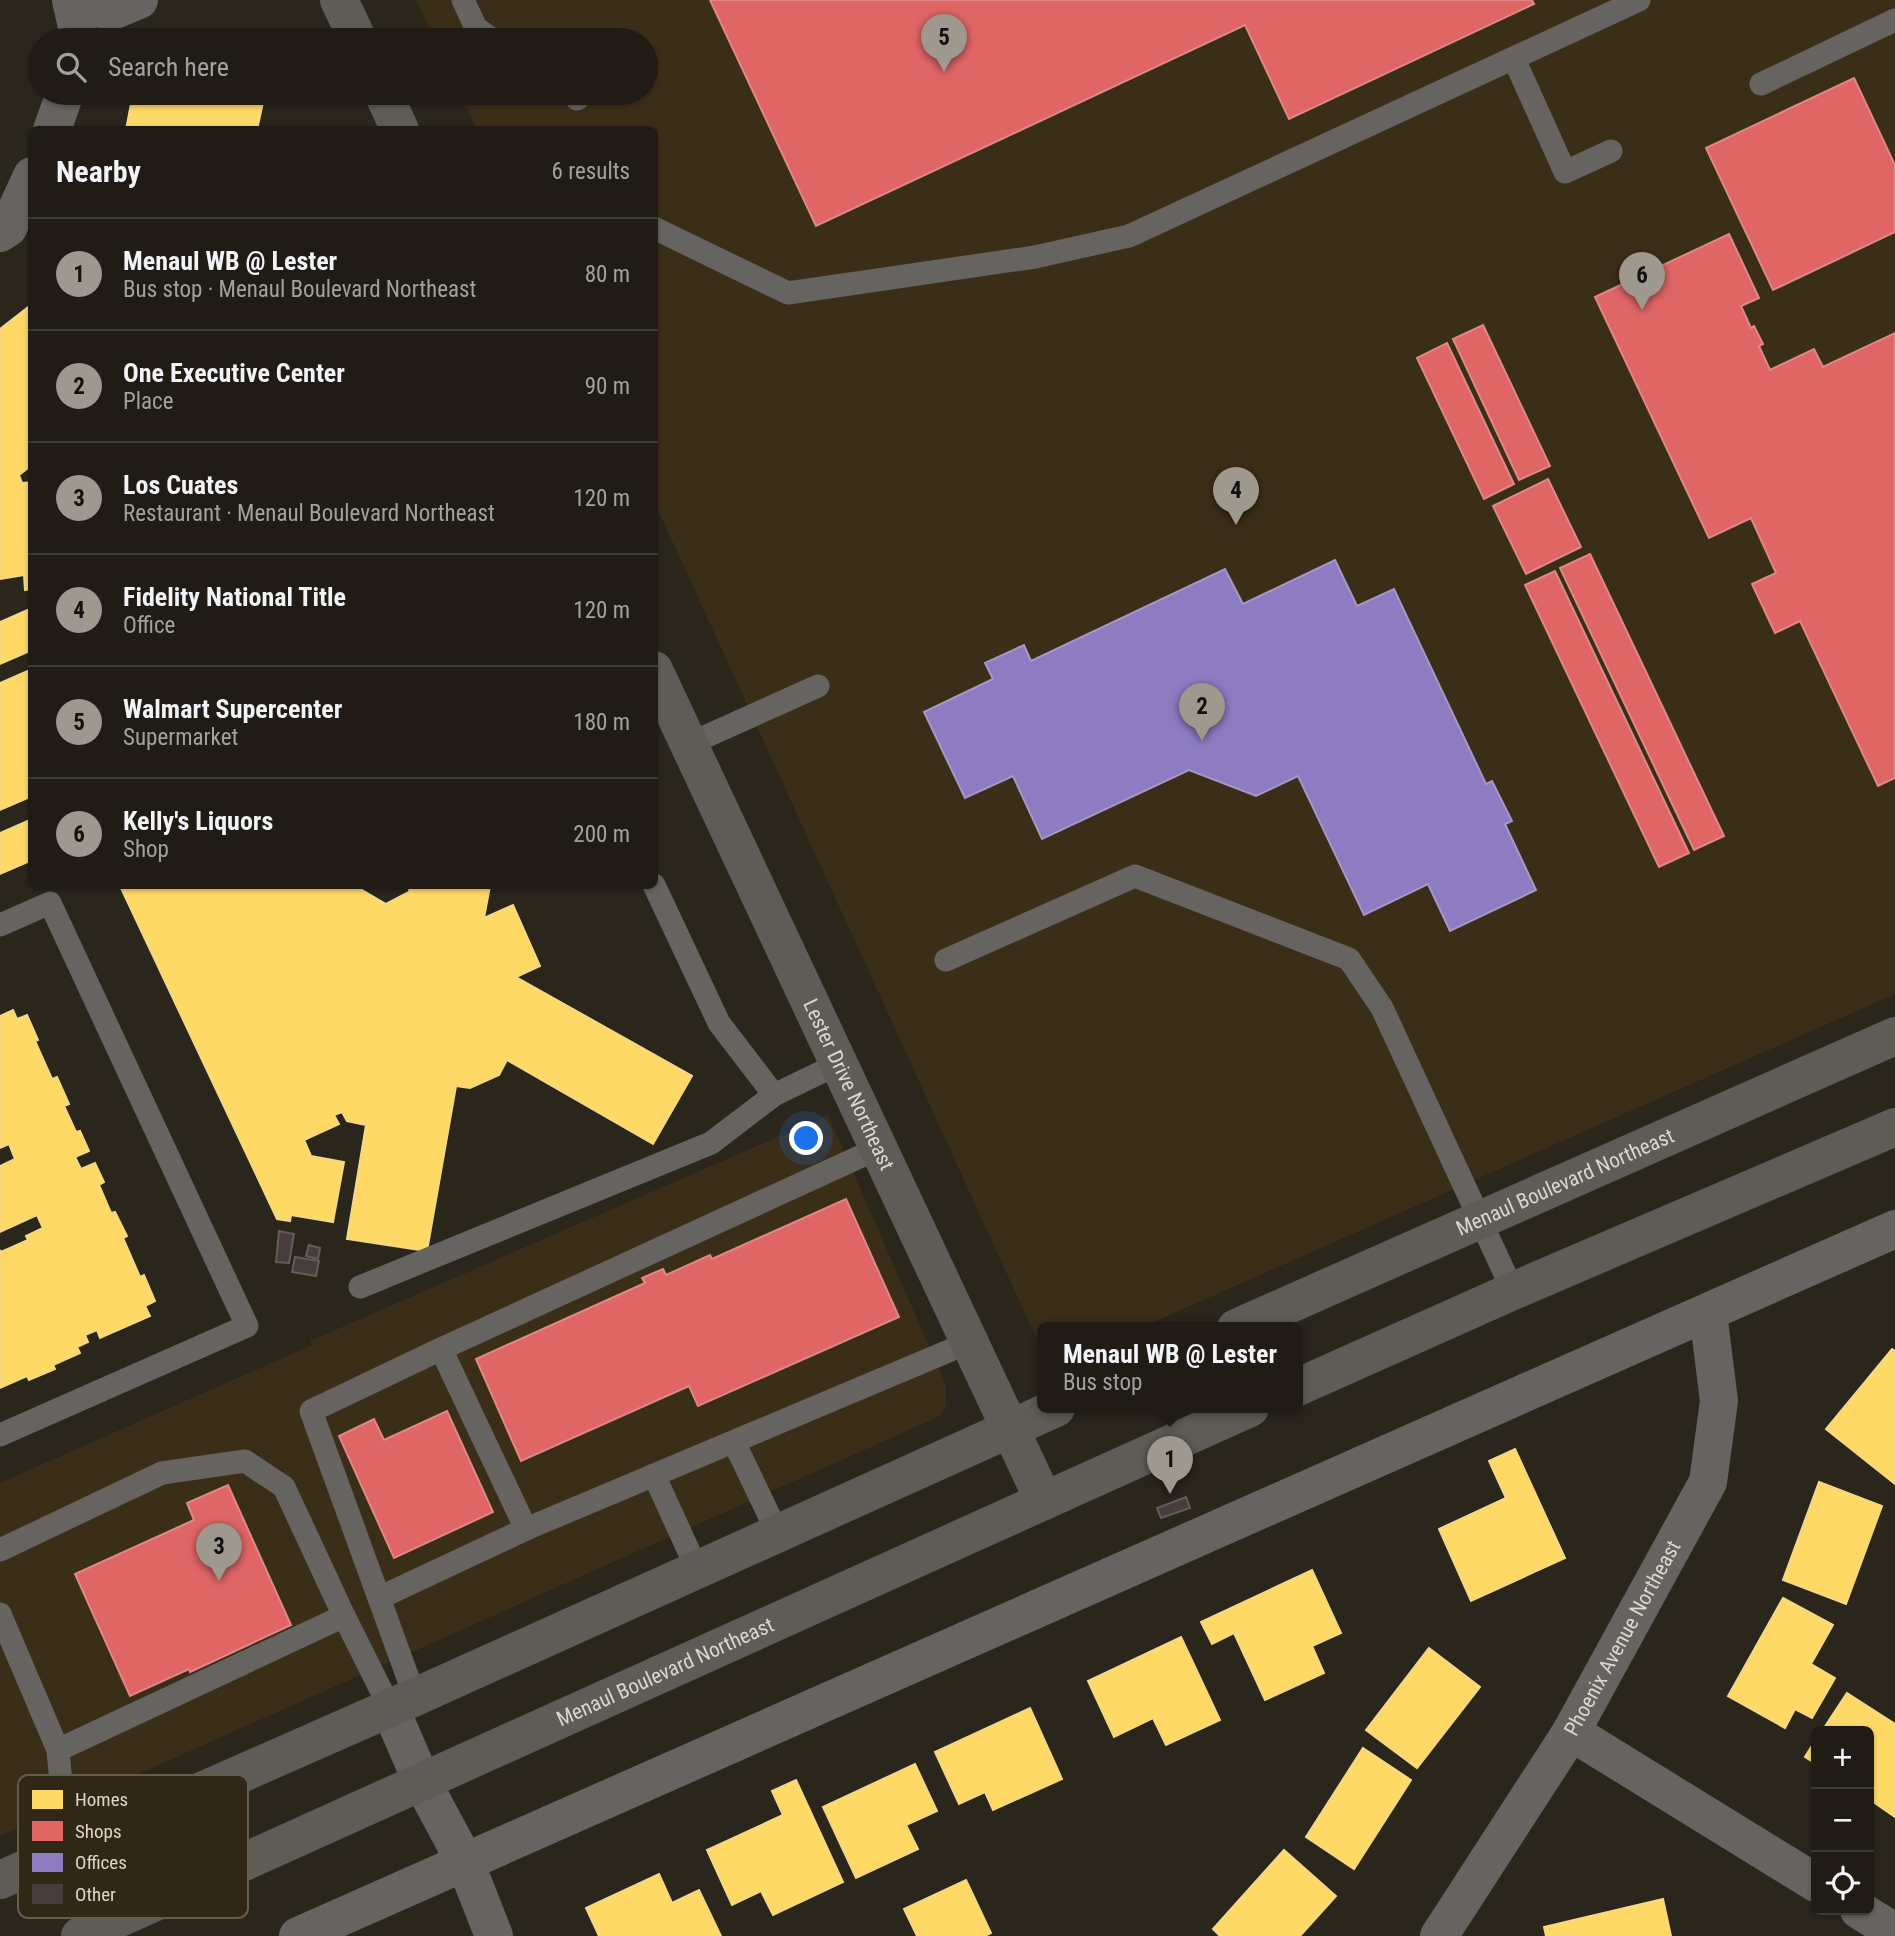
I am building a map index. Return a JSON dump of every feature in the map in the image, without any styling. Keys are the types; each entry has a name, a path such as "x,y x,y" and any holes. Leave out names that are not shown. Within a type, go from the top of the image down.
{"main road":[{"path":"339,0 352,28"},
{"path":"389,105 398,126"},
{"name":"Lester Drive Northeast","path":"658,678 1044,1501"},
{"name":"Menaul Boulevard Northeast","path":"1250,1322 1895,1036"},
{"path":"1303,1385 1513,1291 1895,1127"},
{"path":"239,1775 1045,1413"},
{"name":"Menaul Boulevard Northeast","path":"248,1860 1239,1413"},
{"path":"0,1880 18,1872"},
{"name":"Menaul Boulevard Northeast","path":"80,1936 120,1918"}],"street":[{"path":"71,0 77,28"},
{"path":"81,0 110,12 139,0"},
{"path":"53,126 61,105"},
{"path":"0,233 8,228 28,185"},
{"path":"298,1936 1895,1229"},
{"name":"Phoenix Avenue Northeast","path":"1439,1936 1571,1732 1708,1482 1719,1401 1708,1313"},
{"path":"402,1703 422,1782 465,1862 494,1936"},
{"path":"1571,1732 1811,1880"},
{"path":"1867,1915 1895,1932"}],"lane":[{"path":"463,0 477,28"},
{"path":"658,230 788,293 1035,257 1129,236 1639,0"},
{"path":"1760,84 1895,20"},
{"path":"1514,59 1565,172 1611,151"},
{"path":"689,744 818,686"},
{"path":"946,960 1135,876 1349,959 1382,1008 1513,1291"},
{"path":"656,889 719,1023 774,1095"},
{"path":"0,925 50,903 247,1326 0,1434"},
{"path":"360,1287 711,1143 774,1095 840,1063"},
{"path":"402,1703 379,1598 311,1411 879,1147"},
{"path":"379,1598 526,1529 970,1342"},
{"path":"441,1349 526,1529"},
{"path":"734,1442 778,1534"},
{"path":"0,1550 162,1473 245,1461 284,1487 344,1616 402,1703"},
{"path":"654,1475 697,1569"},
{"path":"0,1614 58,1750 60,1775"},
{"path":"58,1750 344,1616"}],"shaded area":[{"path":"416,0 1895,0 1895,994 1154,1322 1037,1322 1037,1340 658,510 658,126 476,126 466,105 658,105 658,28 429,28"},
{"path":"828,1115 946,1385 946,1405 940,1416 137,1775 18,1775 18,1828 0,1836 0,1483 312,1345 310,1341"}],"building: Homes":[{"path":"131,105 262,105 258,126 127,126"},
{"path":"28,307 28,468 19,475 22,483 28,482 28,590 25,590 24,575 0,579 0,329"},
{"path":"28,610 28,652 0,664 0,622"},
{"path":"28,671 28,798 0,810 0,683"},
{"path":"28,821 28,862 0,874 0,833"},
{"path":"121,889 360,889 386,904 409,892 410,889 489,889 484,918 513,905 540,966 516,977 692,1076 653,1144 507,1060 499,1075 470,1088 456,1086 427,1251 347,1239 366,1125 347,1121 342,1112 334,1115 339,1124 304,1140 311,1156 344,1162 333,1222 291,1215 290,1221 277,1219"},
{"path":"13,1010 17,1019 27,1015 52,1079 57,1077 69,1104 64,1106 76,1132 80,1131 89,1151 75,1157 81,1169 95,1163 104,1182 99,1185 111,1213 115,1212 127,1236 123,1238 140,1277 144,1275 155,1301 145,1306 150,1316 100,1338 97,1330 85,1335 88,1342 77,1347 80,1353 53,1365 55,1369 29,1380 27,1376 0,1388 0,1250 1,1252 28,1240 26,1236 43,1228 37,1215 0,1232 0,1166 15,1159 9,1144 0,1148 0,1016"},
{"path":"1892,1349 1895,1351 1895,1484 1826,1429"},
{"path":"1515,1449 1565,1558 1471,1601 1439,1529 1506,1498 1489,1461"},
{"path":"1819,1482 1882,1506 1846,1604 1783,1580"},
{"path":"1312,1570 1341,1633 1312,1646 1324,1673 1265,1700 1234,1633 1212,1644 1201,1622"},
{"path":"1783,1598 1833,1625 1811,1664 1835,1678 1812,1718 1795,1709 1785,1728 1728,1696"},
{"path":"1181,1637 1220,1720 1166,1745 1153,1718 1114,1737 1088,1681"},
{"path":"1429,1648 1480,1687 1417,1768 1366,1730"},
{"path":"1847,1693 1895,1724 1895,1817 1874,1802 1874,1726 1825,1726"},
{"path":"1030,1708 1062,1779 993,1810 985,1792 959,1804 935,1752"},
{"path":"1811,1747 1811,1761 1805,1757"},
{"path":"1363,1748 1411,1780 1354,1869 1306,1837"},
{"path":"915,1764 937,1811 906,1825 918,1849 856,1878 823,1807"},
{"path":"796,1780 843,1882 773,1915 761,1891 732,1905 707,1850 783,1815 772,1791"},
{"path":"1284,1850 1336,1896 1300,1936 1220,1936 1213,1929"},
{"path":"659,1874 672,1903 699,1890 721,1936 599,1936 586,1908"},
{"path":"966,1880 991,1933 985,1936 917,1936 904,1909"},
{"path":"1663,1899 1671,1936 1546,1936 1544,1927"}],"building: Shops":[{"path":"710,0 1532,0 1534,4 1289,119 1245,25 816,226"},
{"path":"1854,78 1895,165 1895,232 1773,290 1706,148"},
{"path":"1729,234 1759,298 1741,306 1751,328 1754,326 1763,344 1759,346 1770,370 1814,349 1823,367 1895,333 1895,778 1878,786 1800,621 1775,633 1752,584 1776,573 1751,518 1709,538 1595,297"},
{"path":"1483,325 1550,466 1519,480 1453,339"},
{"path":"1447,343 1514,484 1484,499 1417,358"},
{"path":"1548,479 1581,547 1526,574 1493,506"},
{"path":"1590,554 1724,836 1694,850 1560,568"},
{"path":"1555,571 1689,853 1659,867 1525,585"},
{"path":"846,1199 899,1317 698,1406 689,1386 521,1461 476,1359 645,1283 642,1278 663,1269 666,1275 710,1255 712,1259"},
{"path":"447,1411 493,1512 394,1558 339,1436 374,1419 384,1440"},
{"path":"228,1485 291,1625 190,1672 189,1669 130,1696 75,1574 194,1520 187,1503"}],"building: Offices":[{"path":"1335,560 1357,606 1394,589 1486,784 1492,781 1512,821 1505,824 1536,890 1450,931 1428,884 1364,915 1298,776 1256,796 1189,770 1042,839 1013,776 965,798 924,712 993,679 985,663 1024,645 1031,661 1225,569 1243,604"}],"building: Other":[{"path":"279,1231 294,1234 289,1263 276,1262"},
{"path":"309,1245 320,1248 318,1259 306,1256"},
{"path":"295,1257 319,1261 316,1276 292,1272"},
{"path":"1186,1497 1190,1508 1161,1518 1157,1508"}],"place":[{"name":"Walmart Supercenter","path":"944,72"},
{"name":"Kelly's Liquors","path":"1642,310"},
{"name":"Fidelity National Title","path":"1236,525"},
{"name":"One Executive Center","path":"1202,741"},
{"name":"Menaul WB @ Lester","path":"1170,1494"},
{"name":"Los Cuates","path":"219,1581"}]}
